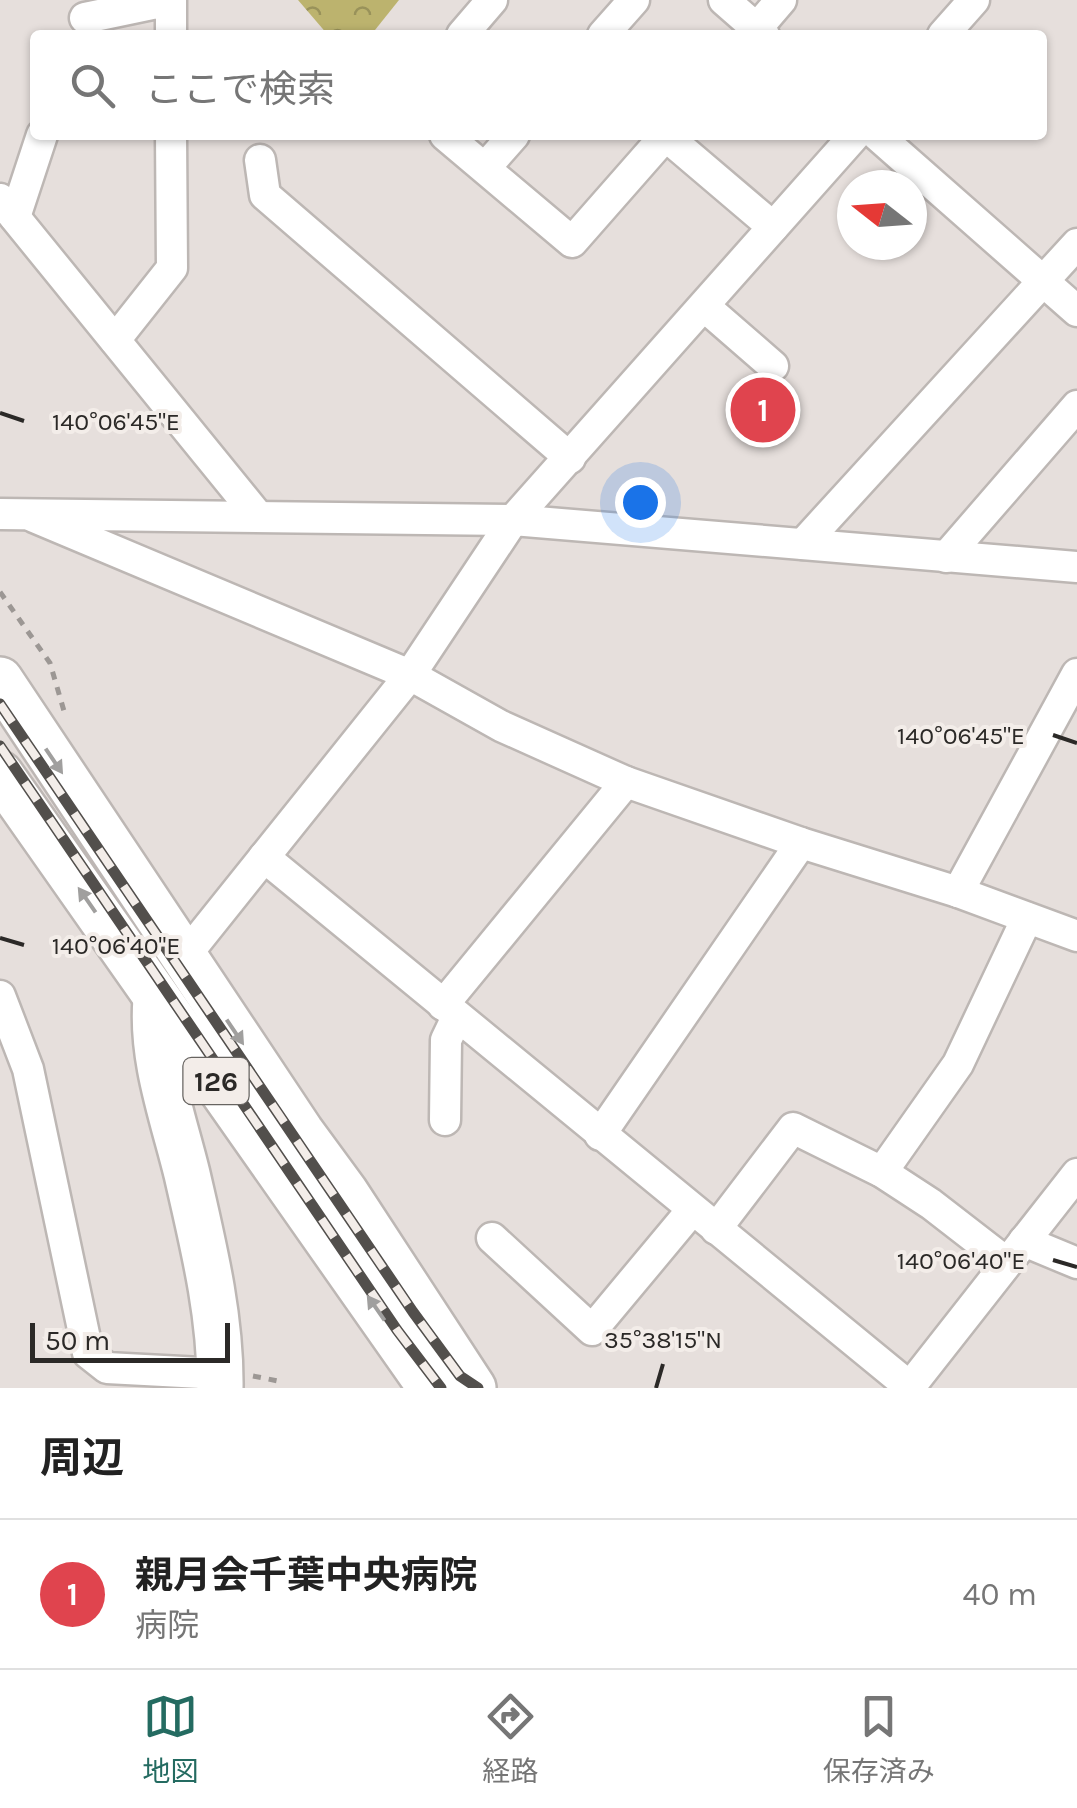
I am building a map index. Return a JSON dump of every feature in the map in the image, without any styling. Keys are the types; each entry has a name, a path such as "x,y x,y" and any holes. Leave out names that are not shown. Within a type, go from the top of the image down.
{"highway":[{"name":"126","path":"0,680 473,1388"},
{"name":"126","path":"0,774 431,1388"},
{"name":"126","path":"156,999 154,1025 163,1084 214,1304 227,1379"}],"street":[{"path":"82,18 170,0 171,30"},
{"path":"466,30 492,0"},
{"path":"607,30 634,0"},
{"path":"724,0 754,30"},
{"path":"759,30 781,0"},
{"path":"947,30 974,0"},
{"path":"40,140 7,208 257,515"},
{"path":"114,340 172,268 171,140"},
{"path":"450,140 572,242 662,140"},
{"path":"485,168 510,140"},
{"path":"671,140 773,227"},
{"path":"184,956 410,675 513,520 850,140"},
{"path":"883,140 1077,311"},
{"path":"260,160 265,195 570,458"},
{"path":"803,544 1077,244"},
{"path":"704,306 773,366"},
{"path":"946,557 1077,406"},
{"path":"0,514 513,520 1077,567"},
{"path":"34,517 410,675 501,726 626,782 1075,932"},
{"path":"958,892 1077,674"},
{"path":"445,1120 450,1011 626,782"},
{"path":"600,1135 801,842"},
{"path":"264,858 909,1388 1077,1174"},
{"path":"882,1172 958,1064 1027,918"},
{"path":"0,996 28,1069 88,1353 107,1368 227,1379"},
{"path":"492,1238 592,1330 793,1128 882,1172 1015,1252 1077,1263"}],"path":[{"path":"0,608 8,603"},
{"path":"227,1379 283,1382"}],"green space":[{"path":"298,0 399,0 375,30 324,30"}],"railway":[{"path":"0,704 413,1312 460,1376 478,1388"},
{"path":"0,746 397,1330 441,1388"}],"place":[{"name":"親月会千葉中央病院","path":"763,410"}]}
